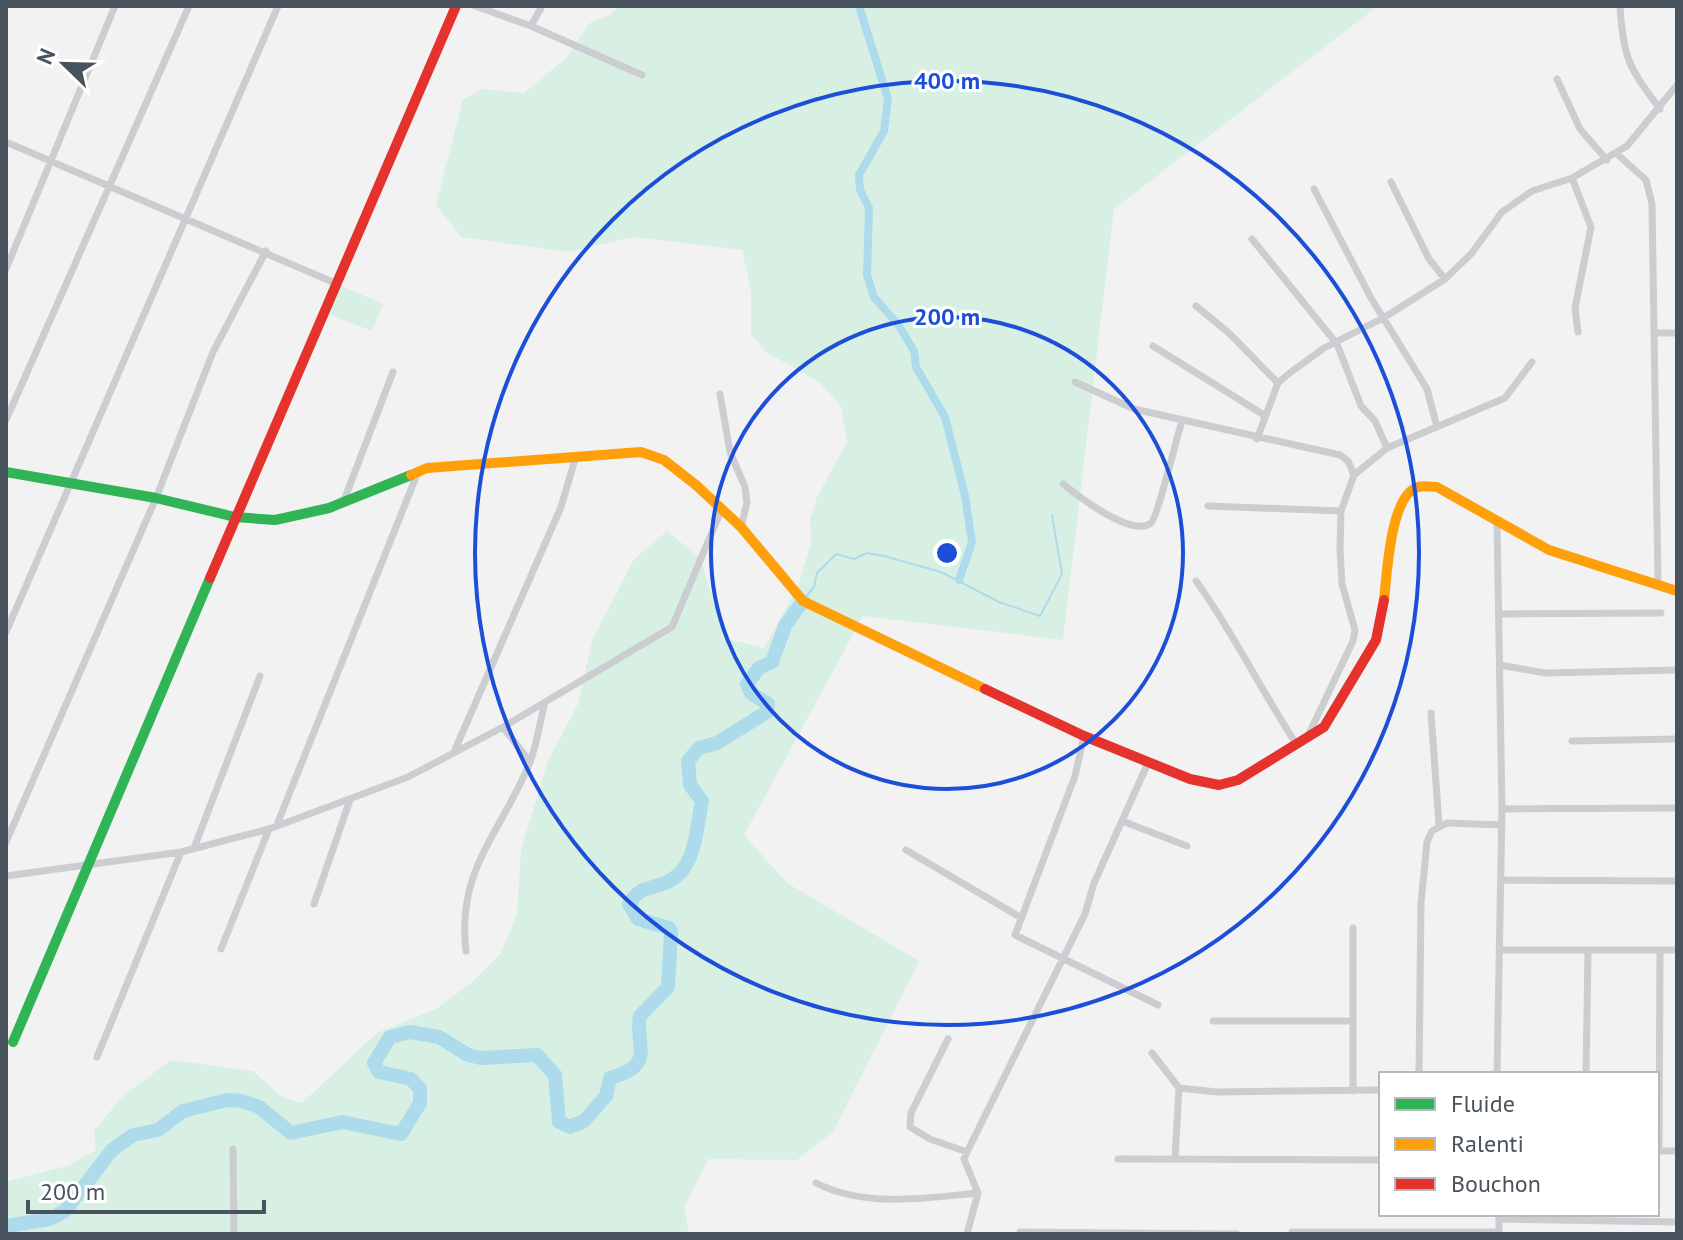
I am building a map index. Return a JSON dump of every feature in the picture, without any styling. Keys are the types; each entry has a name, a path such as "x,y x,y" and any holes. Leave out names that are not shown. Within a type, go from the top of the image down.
{"main road":[{"path":"13,1042 456,6"},
{"path":"6,472 156,498 235,517 275,520 343,503 418,470 469,462 633,451 664,460 696,485 741,527 803,601 1084,736 1203,783 1219,785 1238,780 1301,742 1324,727 1338,709 1376,640 1394,520 1409,493 1417,487 1437,487 1549,550 1677,591"}],"street":[{"path":"6,420 189,6"},
{"path":"6,632 278,6"},
{"path":"475,6 531,26 642,75"},
{"path":"531,26 542,6"},
{"path":"1620,6 1622,42 1635,78 1660,109"},
{"path":"6,269 112,7"},
{"path":"1557,79 1580,129 1607,160"},
{"path":"1257,439 1278,383 1324,348 1385,317 1445,279 1471,254 1502,212 1532,191 1572,178 1617,154 1660,109 1677,85"},
{"path":"6,142 335,283"},
{"path":"1617,154 1646,180 1652,204 1658,584"},
{"path":"1572,178 1591,227 1575,308 1578,332"},
{"path":"1391,182 1429,259 1445,279"},
{"path":"1314,189 1371,298 1427,389 1437,427"},
{"path":"1252,239 1337,344 1361,406 1375,421 1387,448"},
{"path":"6,842 156,498 213,352 266,251"},
{"path":"1196,306 1229,333 1278,383"},
{"path":"1656,333 1677,333"},
{"path":"1153,346 1264,415"},
{"path":"1196,581 1230,628 1250,673 1301,742 1348,656 1355,630 1342,584 1341,511 1354,475 1387,448 1505,398 1532,362"},
{"path":"343,503 393,372"},
{"path":"1075,382 1134,409 1257,439 1340,455 1348,461 1354,475"},
{"path":"720,394 730,452 745,487 747,503 741,527"},
{"path":"1063,484 1094,510 1140,526 1151,523 1161,508 1162,485 1182,421"},
{"path":"454,752 561,507 576,456"},
{"path":"278,822 418,470"},
{"path":"1208,506 1341,511"},
{"path":"6,876 181,852 269,829 278,822 350,800 408,777 503,727 672,627 721,511"},
{"path":"1497,523 1502,809 1497,1072"},
{"path":"1500,614 1661,613"},
{"path":"1500,665 1545,673 1677,670"},
{"path":"194,848 260,676"},
{"path":"466,951 463,913 471,877 530,762 545,702"},
{"path":"1431,713 1439,825"},
{"path":"503,727 530,762"},
{"path":"1084,736 1075,776 1049,850 1015,931 1017,938 1158,1005"},
{"path":"1572,741 1677,739"},
{"path":"967,1234 978,1193 964,1159 1085,914 1094,883 1148,763"},
{"path":"314,904 350,800"},
{"path":"1502,809 1677,808"},
{"path":"1122,821 1187,846"},
{"path":"1419,1072 1423,856 1432,831 1439,825 1502,825"},
{"path":"221,949 269,829"},
{"path":"906,850 1020,917"},
{"path":"97,1057 181,852"},
{"path":"1501,880 1677,881"},
{"path":"1353,928 1353,1091"},
{"path":"1499,950 1677,950"},
{"path":"1659,1072 1660,950"},
{"path":"1586,1072 1588,952"},
{"path":"1213,1021 1352,1021"},
{"path":"948,1039 911,1113 910,1127 930,1139 967,1152"},
{"path":"1152,1053 1179,1088 1175,1159"},
{"path":"1179,1088 1217,1092 1379,1090"},
{"path":"233,1149 234,1234"},
{"path":"1118,1159 1379,1160"},
{"path":"816,1183 836,1193 906,1199 978,1193"},
{"path":"1292,1232 1499,1233 1499,1217 1677,1222"},
{"path":"1020,1232 1237,1234"}],"green space":[{"path":"619,6 1378,6 1114,209 1063,640 863,616 744,835 787,883 919,961 833,1132 797,1160 708,1159 684,1207 689,1234 6,1234 6,1182 70,1165 96,1150 94,1131 122,1097 171,1060 253,1071 282,1097 302,1103 377,1033 436,1009 470,984 501,953 517,913 521,850 548,761 578,704 592,641 634,559 667,531 700,558 725,638 764,648 798,586 811,543 810,521 817,497 847,442 841,406 819,382 766,352 751,334 751,291 742,250 634,237 569,252 461,237 436,205 463,99 483,89 524,93 566,58 590,23 610,15"},
{"path":"335,283 383,304 372,331 323,312"}],"waterway":[{"path":"859,6 888,99 884,131 859,175 860,190 869,208 867,275 874,297 899,326 914,351 916,367 945,417 965,496 972,542 959,580"},
{"path":"805,598 814,587 817,573 836,554 854,559 867,553 941,572 999,602 1040,616 1062,574 1052,515"},
{"path":"6,1226 50,1219 65,1211 112,1150 133,1135 158,1130 183,1111 227,1100 259,1107 291,1133 342,1122 401,1134 420,1103 420,1089 411,1079 379,1072 374,1063 390,1037 410,1032 439,1037 468,1055 481,1058 537,1055 555,1075 559,1122 570,1127 584,1121 606,1096 610,1078 625,1073 639,1060 640,1016 668,987 671,932 669,928 638,919 629,904 641,891 676,877 689,859 702,801 690,785 688,761 699,748 717,743 767,712 768,704 751,693 747,684 759,668 772,662 785,626 803,601"}],"traffic: fast":[{"path":"6,472 156,498 235,517 275,520 329,508 411,475"},
{"path":"13,1042 210,578"}],"traffic: slow":[{"path":"411,475 427,468 641,452 664,460 741,527 803,601 985,689"},
{"path":"1384,600 1396,520 1409,493 1422,486 1437,487 1549,550 1677,591"}],"traffic: jam":[{"path":"210,578 456,6"},
{"path":"985,689 1084,736 1190,779 1219,785 1238,780 1324,727 1376,640 1384,600"}]}
